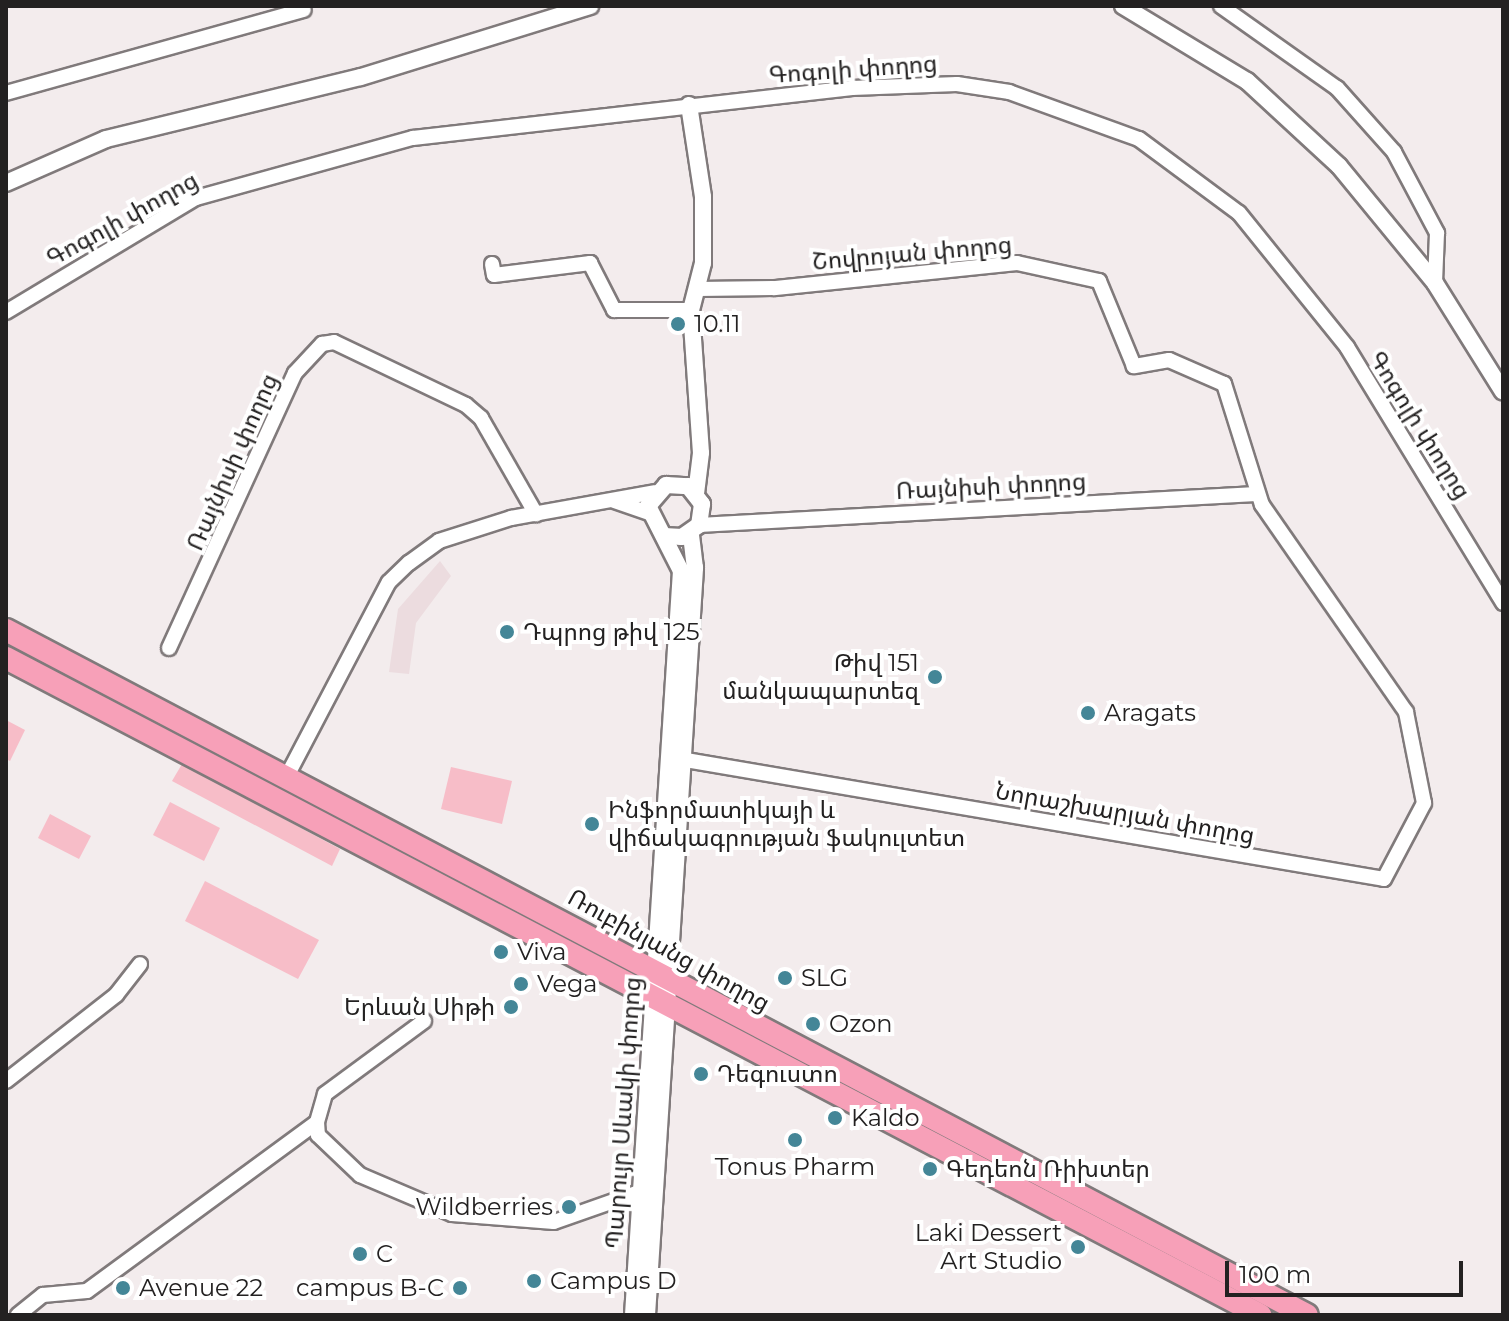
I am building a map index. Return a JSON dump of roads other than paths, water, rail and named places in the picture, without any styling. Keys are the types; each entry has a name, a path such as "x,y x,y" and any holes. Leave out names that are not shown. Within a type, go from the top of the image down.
{"main road":[{"name":"Ռուբինյանց փողոց","path":"6,630 287,776 662,989 1260,1315"},
{"name":"Ռուբինյանց փողոց","path":"6,658 1307,1315"}],"street":[{"path":"6,183 106,139 361,77 590,6"},
{"path":"1123,6 1186,39 1300,127 1435,283 1503,392"},
{"path":"1221,6 1337,88 1394,152 1437,233 1435,283"},
{"path":"6,93 302,8"},
{"name":"Գոգոլի փողոց","path":"6,312 196,198 413,138 689,105 957,84 1009,92 1139,139 1239,213 1313,300 1503,603"},
{"name":"Պարույր Սևակի փողոց","path":"647,1315 676,758 698,523 696,492 699,463 691,310 698,289 703,197 689,105"},
{"path":"492,264 494,275 590,263 614,310 691,310"},
{"name":"Շովրոյան փողոց","path":"698,289 786,287 1017,263 1099,281 1134,366 1169,360 1224,384 1256,494 1315,592 1385,674 1418,746 1424,803 1384,879"},
{"name":"Ռայնիսի փողոց","path":"169,648 295,373 322,344 334,342 466,405 481,418 536,514"},
{"path":"287,776 389,582 439,541 536,514 655,492 679,483 699,463"},
{"path":"679,483 696,492"},
{"path":"613,501 648,513 655,492"},
{"name":"Ռայնիսի փողոց","path":"698,523 1256,494"},
{"name":"Պարույր Սևակի փողոց","path":"648,513 664,536 681,571 676,758"},
{"path":"664,536 698,523"},
{"name":"Նորաշխարյան փողոց","path":"676,758 1384,879"},
{"path":"6,1081 116,995 140,964"},
{"name":"Պարույր Սևակի փողոց","path":"633,1315 662,989"},
{"path":"424,1021 325,1094 317,1122 318,1135 360,1175 452,1214 554,1222 642,1191"},
{"path":"18,1315 43,1295 87,1291 317,1122"}],"place":[{"name":"10.11","path":"678,324"},
{"name":"Դպրոց թիվ 125","path":"507,632"},
{"name":"Թիվ 151 մանկապարտեզ","path":"935,677"},
{"name":"Aragats","path":"1088,713"},
{"name":"Ինֆորմատիկայի և վիճակագրության ֆակուլտետ","path":"592,824"},
{"name":"Viva","path":"501,952"},
{"name":"SLG","path":"785,978"},
{"name":"Vega","path":"521,984"},
{"name":"Երևան Սիթի","path":"511,1007"},
{"name":"Ozon","path":"813,1024"},
{"name":"Դեգուստո","path":"701,1074"},
{"name":"Kaldo","path":"835,1118"},
{"name":"Tonus Pharm","path":"795,1140"},
{"name":"Գեդեոն Ռիխտեր","path":"930,1169"},
{"name":"Wildberries","path":"569,1207"},
{"name":"Laki Dessert Art Studio","path":"1078,1247"},
{"name":"C","path":"360,1254"},
{"name":"Campus D","path":"534,1281"},
{"name":"Avenue 22","path":"123,1288"},
{"name":"campus B-C","path":"460,1288"}]}
